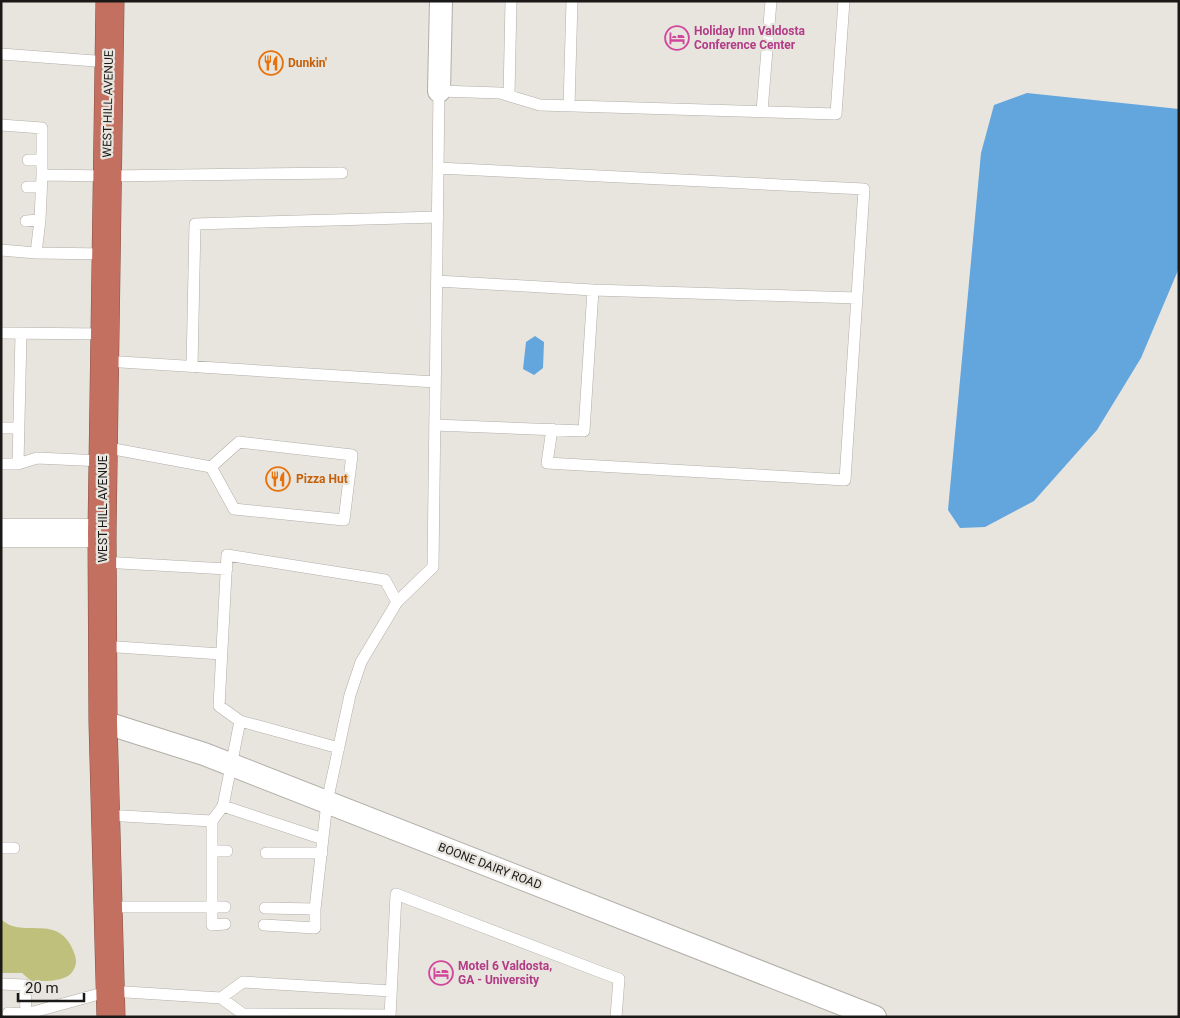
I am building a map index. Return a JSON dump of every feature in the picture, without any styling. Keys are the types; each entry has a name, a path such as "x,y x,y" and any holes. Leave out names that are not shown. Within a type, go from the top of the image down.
{"highway":[{"name":"WEST HILL AVENUE","path":"110,1 102,533 103,722 110,1004"}],"street":[{"path":"439,91 441,1"},
{"path":"1,533 102,533"},
{"name":"BOONE DAIRY ROAD","path":"103,722 204,754 875,1017"}],"lane":[{"path":"509,95 510,1"},
{"path":"569,106 572,1"},
{"path":"762,111 771,1"},
{"path":"264,926 315,928 327,802 350,695 361,662 398,602 433,567 439,91 500,93 540,105 836,114 844,1"},
{"path":"1,54 109,62"},
{"path":"1,125 42,128 40,220 36,253"},
{"path":"28,160 41,160"},
{"path":"438,168 864,190 845,480 547,463 552,429"},
{"path":"27,187 41,181 107,176 342,173"},
{"path":"192,367 195,224 438,216"},
{"path":"26,220 40,220"},
{"path":"1,250 36,253 106,254"},
{"path":"437,281 593,290 857,298"},
{"path":"435,425 584,431 593,290"},
{"path":"1,333 105,334"},
{"path":"18,464 21,334"},
{"path":"104,361 435,382"},
{"path":"1,428 19,428"},
{"path":"1,464 18,464 36,458 103,454 211,467 239,442 352,455 344,520 234,509 211,467"},
{"path":"339,748 240,721 219,706 227,555 385,580 398,602"},
{"path":"102,562 227,569"},
{"path":"103,646 221,654"},
{"path":"225,924 212,925 212,821 223,806 240,721"},
{"path":"223,806 324,839"},
{"path":"105,815 212,821"},
{"path":"1,848 14,848"},
{"path":"212,850 227,851"},
{"path":"266,852 322,853"},
{"path":"221,998 243,1014 390,1016 396,894 619,978 616,1017"},
{"path":"108,907 225,907"},
{"path":"265,908 316,909"},
{"path":"8,1013 26,1015 110,1004 221,998 243,982 391,992"},
{"path":"1,984 25,985 26,1015"}],"green space":[{"path":"1,919 9,925 46,929 63,935 75,955 76,964 73,971 62,979 44,981 31,981 22,973 1,973"}],"water":[{"path":"1027,93 1179,109 1179,268 1141,358 1097,430 1034,501 985,527 960,528 948,510 981,153 994,105"},
{"path":"535,336 544,342 543,368 534,375 523,369 526,342"}],"place":[{"name":"Holiday Inn Valdosta Conference Center","path":"677,38"},
{"name":"Dunkin'","path":"271,63"},
{"name":"Pizza Hut","path":"278,479"},
{"name":"Motel 6 Valdosta, GA - University","path":"441,973"}]}
